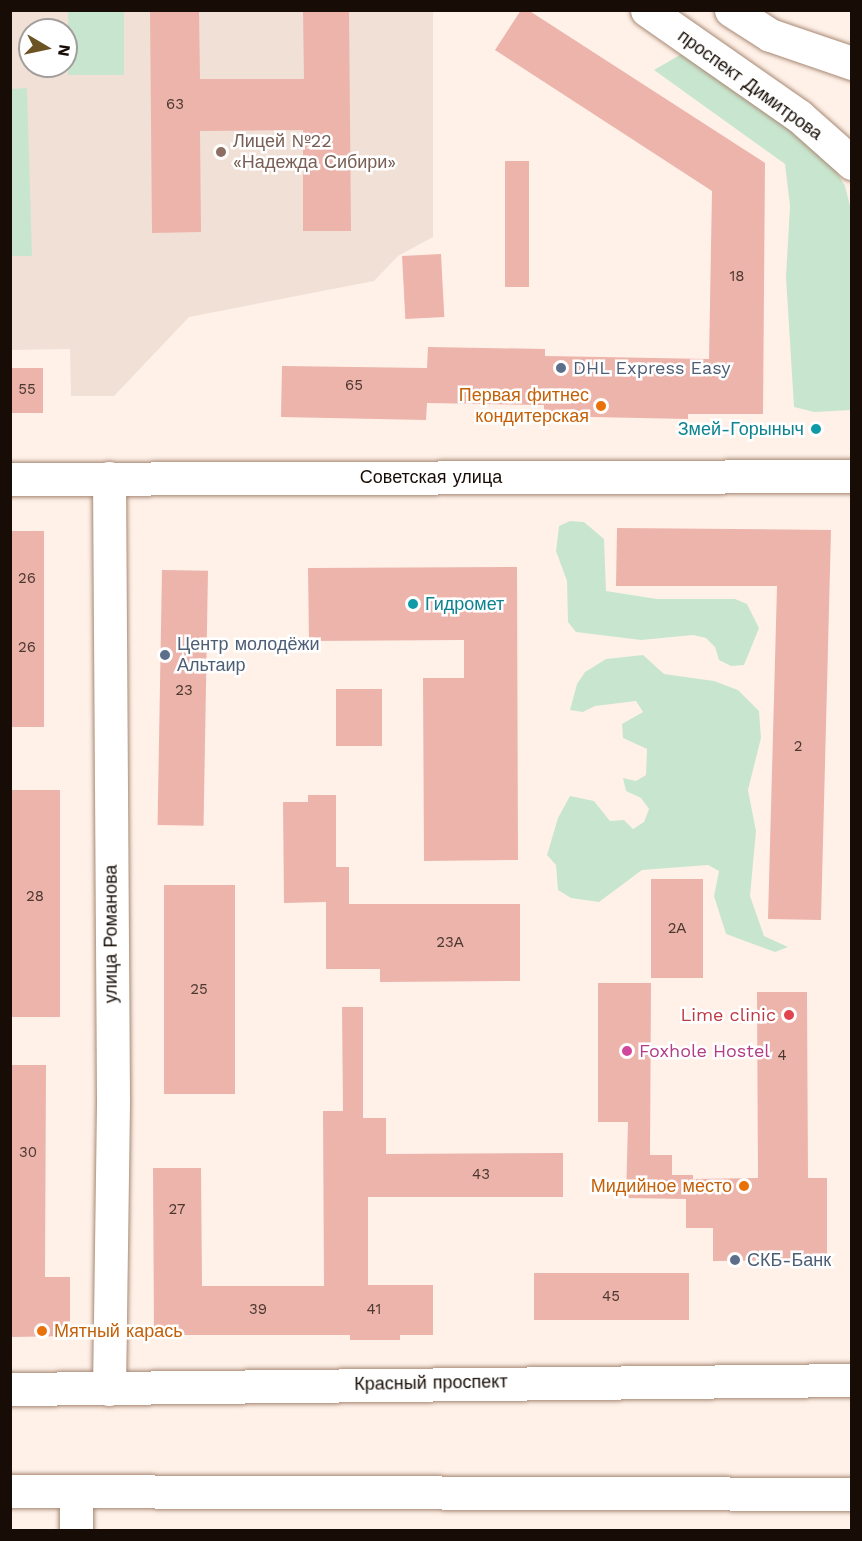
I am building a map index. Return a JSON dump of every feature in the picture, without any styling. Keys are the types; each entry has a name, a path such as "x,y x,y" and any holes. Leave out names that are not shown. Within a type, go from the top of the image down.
{"main road":[{"name":"проспект Димитрова","path":"646,10 799,116 852,163"},
{"path":"731,10 770,35 852,63"},
{"name":"Советская улица","path":"10,478 852,476"},
{"name":"улица Романова","path":"109,478 113,1104 110,1389"},
{"name":"Красный проспект","path":"10,1389 852,1380"},
{"path":"10,1491 852,1494"},
{"path":"76,1491 76,1530"}],"shaded area":[{"name":"Лицей №22 «Надежда Сибири»","path":"10,11 433,11 433,237 398,256 374,281 189,317 114,396 71,396 70,349 11,350"}],"green space":[{"path":"68,11 124,11 124,75 78,75 78,18 68,18"},
{"path":"685,52 771,108 834,168 845,186 851,210 851,410 814,412 794,407 786,277 790,206 785,164 654,70"},
{"path":"27,88 32,256 11,256 11,89"},
{"path":"570,521 584,522 604,539 606,591 657,599 735,599 747,604 759,628 744,665 731,666 719,660 715,647 706,638 693,635 641,640 576,632 568,622 567,581 556,551 559,526"},
{"path":"643,655 664,674 714,681 738,690 759,711 761,738 748,790 756,831 750,896 764,936 788,947 775,952 726,934 714,896 719,871 708,865 642,870 599,902 571,898 558,890 556,865 547,855 558,818 570,796 594,801 610,821 624,820 633,829 644,822 649,809 641,798 626,791 623,778 636,781 646,775 647,749 623,738 622,724 643,712 636,701 595,706 583,712 570,710 577,684 585,672 606,659"}],"building":[{"path":"150,10 199,10 200,79 304,79 303,10 349,10 351,231 303,231 303,130 200,131 201,232 152,233"},
{"path":"521,10 528,10 765,163 763,414 688,414 688,419 544,416 544,405 427,403 426,420 281,417 282,366 427,368 428,347 545,349 545,356 709,359 712,191 495,50"},
{"path":"505,161 529,161 529,287 505,287"},
{"path":"441,254 444,317 405,319 402,256"},
{"path":"10,368 43,368 43,413 10,413"},
{"path":"617,528 831,530 821,920 768,919 777,586 616,586"},
{"path":"10,531 44,531 44,727 10,727"},
{"path":"517,567 518,860 424,861 423,678 464,678 464,640 309,641 308,568"},
{"path":"162,570 208,571 204,826 158,825"},
{"path":"336,689 382,689 382,746 336,746"},
{"path":"10,790 60,790 60,1017 10,1017"},
{"path":"308,795 336,795 336,867 349,867 349,904 520,904 520,981 380,982 380,969 326,969 326,902 284,903 283,802 308,802"},
{"path":"651,879 703,879 703,978 651,978"},
{"path":"164,885 235,885 235,1094 164,1094"},
{"path":"598,983 651,983 650,1155 672,1155 672,1175 693,1175 693,1179 758,1178 757,992 807,992 808,1178 827,1178 827,1260 713,1261 713,1228 686,1228 686,1199 626,1198 628,1122 598,1122"},
{"path":"342,1007 363,1007 363,1118 386,1118 386,1154 563,1153 563,1197 368,1197 368,1285 433,1285 433,1335 400,1335 400,1340 350,1340 350,1335 154,1335 153,1168 201,1168 202,1286 324,1286 323,1111 343,1111"},
{"path":"10,1065 46,1065 45,1277 70,1277 70,1336 10,1337"},
{"path":"534,1273 689,1273 689,1320 534,1320"}],"place":[{"name":"Лицей №22 «Надежда Сибири»","path":"221,152"},
{"name":"DHL Express Easy","path":"561,368"},
{"name":"Первая фитнес кондитерская","path":"601,406"},
{"name":"Змей-Горыныч","path":"816,429"},
{"name":"Гидромет","path":"413,604"},
{"name":"Центр молодёжи Альтаир","path":"165,655"},
{"name":"Lime clinic","path":"789,1015"},
{"name":"Foxhole Hostel","path":"627,1051"},
{"name":"Мидийное место","path":"744,1186"},
{"name":"СКБ-Банк","path":"735,1260"},
{"name":"Мятный карась","path":"42,1331"}]}
